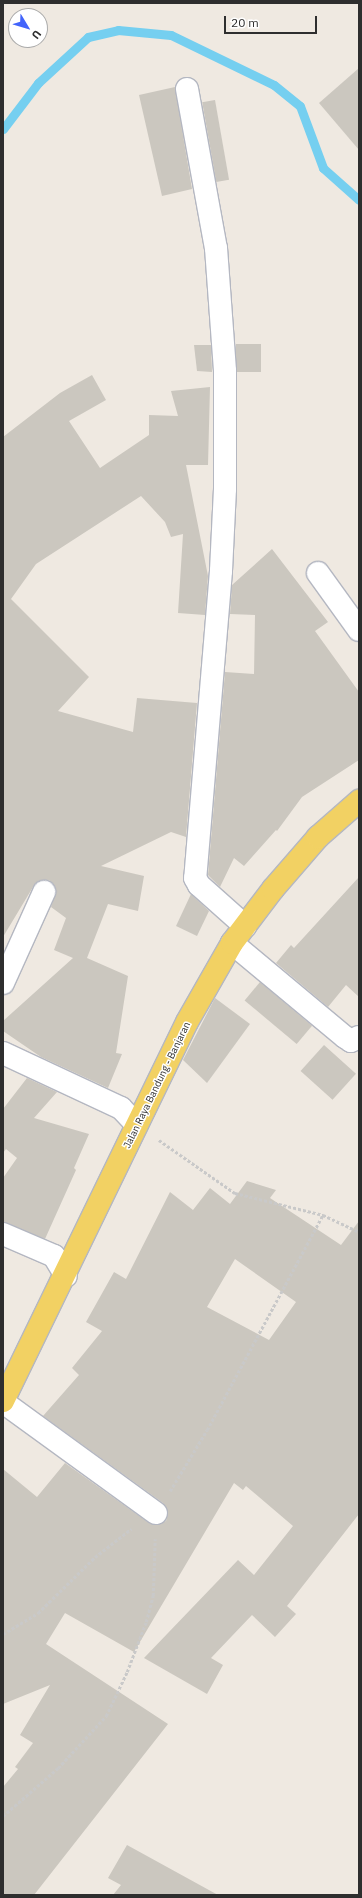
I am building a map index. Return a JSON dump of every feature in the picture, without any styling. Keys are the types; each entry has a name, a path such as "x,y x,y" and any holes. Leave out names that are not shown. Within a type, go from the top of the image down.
{"main road":[{"name":"Jalan Raya Bandung - Banjaran","path":"3,1402 66,1276 137,1124 187,1022 232,943 318,837 359,801"}],"street":[{"path":"187,89 216,248 225,371 225,489 221,571 196,878 198,885 245,926"},
{"path":"318,573 359,630"},
{"path":"3,983 44,892"},
{"path":"232,943 345,1037 351,1041 359,1037"},
{"path":"3,1054 121,1108 137,1124"},
{"path":"3,1234 54,1256 66,1276"},
{"path":"3,1402 156,1513"}],"path":[{"path":"137,1124 235,1193 323,1215 359,1232"},
{"path":"3,1634 38,1614 96,1557 127,1531 156,1513 207,1430 323,1215"},
{"path":"3,1816 58,1768 106,1716 143,1631 153,1596 156,1513"}],"building":[{"path":"359,68 359,150 319,103"},
{"path":"175,87 192,189 162,196 139,95"},
{"path":"215,100 229,180 216,182 202,102"},
{"path":"236,344 261,344 261,372 236,372"},
{"path":"194,345 211,345 212,372 197,371"},
{"path":"92,375 106,400 69,421 100,468 149,435 149,415 178,416 171,391 210,387 208,465 186,465 208,576 205,615 178,613 183,534 171,537 165,522 141,496 36,564 11,599 89,677 58,711 133,732 137,698 197,703 186,837 171,832 101,866 144,876 138,911 108,904 87,958 128,976 116,1053 122,1054 108,1088 41,1057 3,1031 3,1021 73,958 54,950 66,918 51,907 56,891 49,880 42,880 33,887 3,937 3,437 60,393"},
{"path":"272,549 328,622 315,631 359,692 359,760 302,797 277,831 276,830 244,866 234,858 220,887 208,875 225,672 254,674 255,615 230,614 232,585"},
{"path":"359,877 359,997 346,985 328,1007 276,963 291,945 294,948"},
{"path":"191,894 209,911 197,936 176,926"},
{"path":"260,982 312,1026 297,1044 245,1000"},
{"path":"215,998 250,1024 207,1083 183,1060"},
{"path":"324,1045 356,1074 333,1100 301,1071"},
{"path":"27,1078 57,1092 34,1118 89,1134 74,1168 76,1170 45,1239 3,1222 3,1178 17,1158 6,1149 3,1153 3,1109"},
{"path":"247,1181 276,1190 270,1198 341,1245 359,1221 359,1514 287,1606 296,1614 275,1637 252,1615 211,1658 223,1665 207,1694 144,1658 238,1560 254,1575 293,1526 246,1486 243,1490 234,1483 134,1652 65,1613 46,1644 168,1724 34,1895 3,1895 3,1787 18,1769 15,1767 33,1743 20,1735 50,1685 3,1704 3,1469 37,1497 65,1463 149,1523 155,1525 166,1521 168,1514 163,1503 43,1416 79,1375 72,1368 102,1331 86,1322 114,1272 126,1279 170,1192 193,1210 210,1188 230,1204","holes":["235,1259 296,1302 269,1340 207,1307"]},
{"path":"127,1845 218,1895 113,1895 121,1885 108,1878"}],"waterway":[{"path":"3,129 38,83 88,37 118,30 171,35 274,85 300,106 323,168 359,200"}]}
